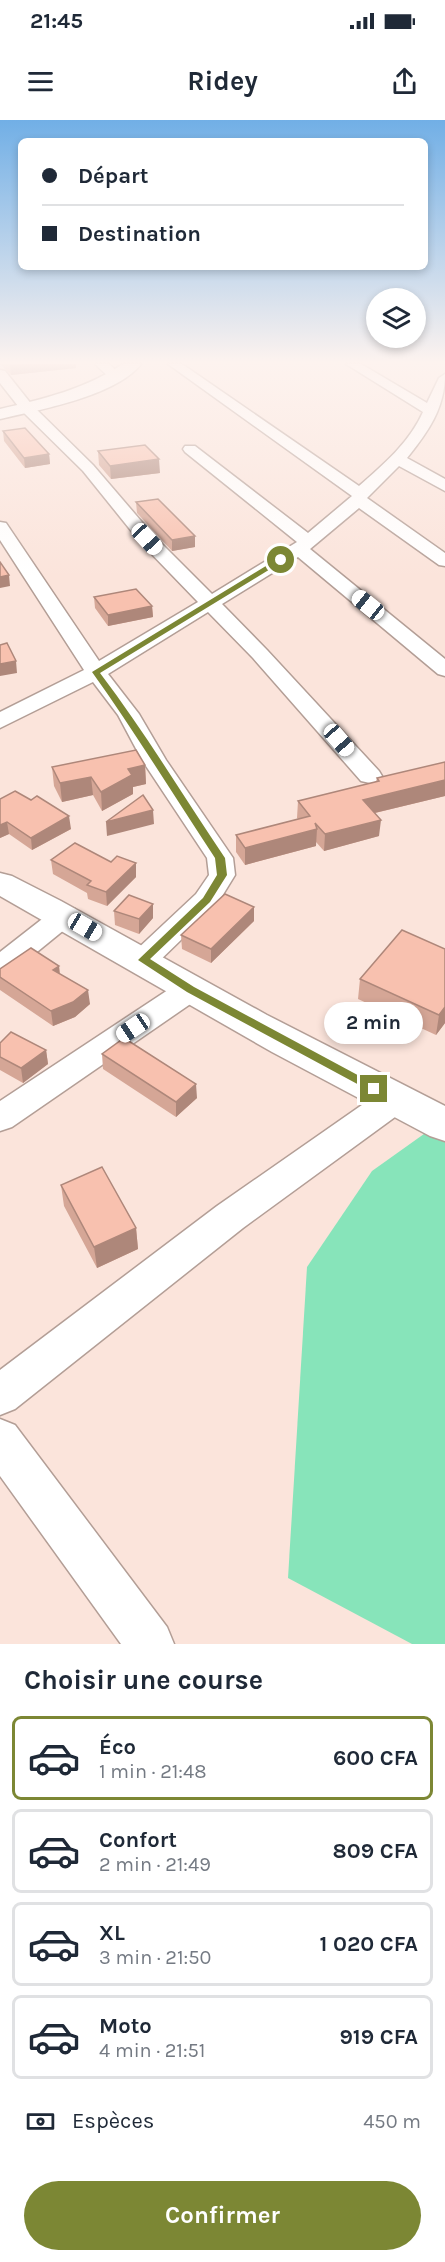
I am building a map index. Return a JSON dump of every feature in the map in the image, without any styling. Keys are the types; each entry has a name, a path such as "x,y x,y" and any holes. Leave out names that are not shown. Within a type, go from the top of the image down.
{"main road":[{"path":"0,883 65,915 190,989 394,1100 445,1125"}],"street":[{"path":"55,435 88,468 147,539 303,699 370,776"},
{"path":"273,435 445,561"},
{"path":"0,721 96,672 303,545 359,497 398,459 418,435"},
{"path":"190,449 445,670"},
{"path":"398,459 445,486"},
{"path":"0,527 96,672 128,714 154,759 220,858 222,875 206,900 143,960"},
{"path":"0,967 65,915"},
{"path":"0,1118 190,989"},
{"path":"0,1395 230,1217 394,1100"},
{"path":"0,1440 150,1644"}],"green space":[{"path":"445,1119 445,1644 412,1644 288,1578 307,1267 372,1171"}],"building":[{"path":"6,435 32,435 49,454 24,458"},
{"path":"145,445 159,459 110,466 98,451"},
{"path":"158,499 195,536 172,540 136,502"},
{"path":"0,562 9,575 0,577"},
{"path":"136,589 152,606 108,615 94,597"},
{"path":"7,643 16,661 0,664 0,645"},
{"path":"136,750 145,765 128,769 132,775 101,792 91,777 60,783 52,767"},
{"path":"445,762 445,780 363,800 381,820 325,834 315,823 317,829 245,848 236,835 310,816 298,801 379,781 377,778"},
{"path":"15,791 31,800 37,796 69,816 31,838 7,822 0,825 0,799"},
{"path":"143,795 153,810 106,822"},
{"path":"75,843 111,862 117,856 136,863 106,892 87,885 91,881 51,860"},
{"path":"225,894 254,907 211,949 181,935"},
{"path":"129,895 153,904 139,919 114,911"},
{"path":"402,930 445,949 445,1007 439,1015 360,979"},
{"path":"31,948 59,966 53,970 88,990 73,1002 51,1011 0,977 0,969"},
{"path":"11,1032 46,1050 21,1068 0,1057 0,1043"},
{"path":"124,1038 196,1084 176,1102 102,1054"},
{"path":"102,1167 136,1228 94,1247 61,1185"}],"route":[{"path":"281,560 96,672 128,714 154,759 220,858 222,875 206,900 143,960 190,989 374,1089"}]}
